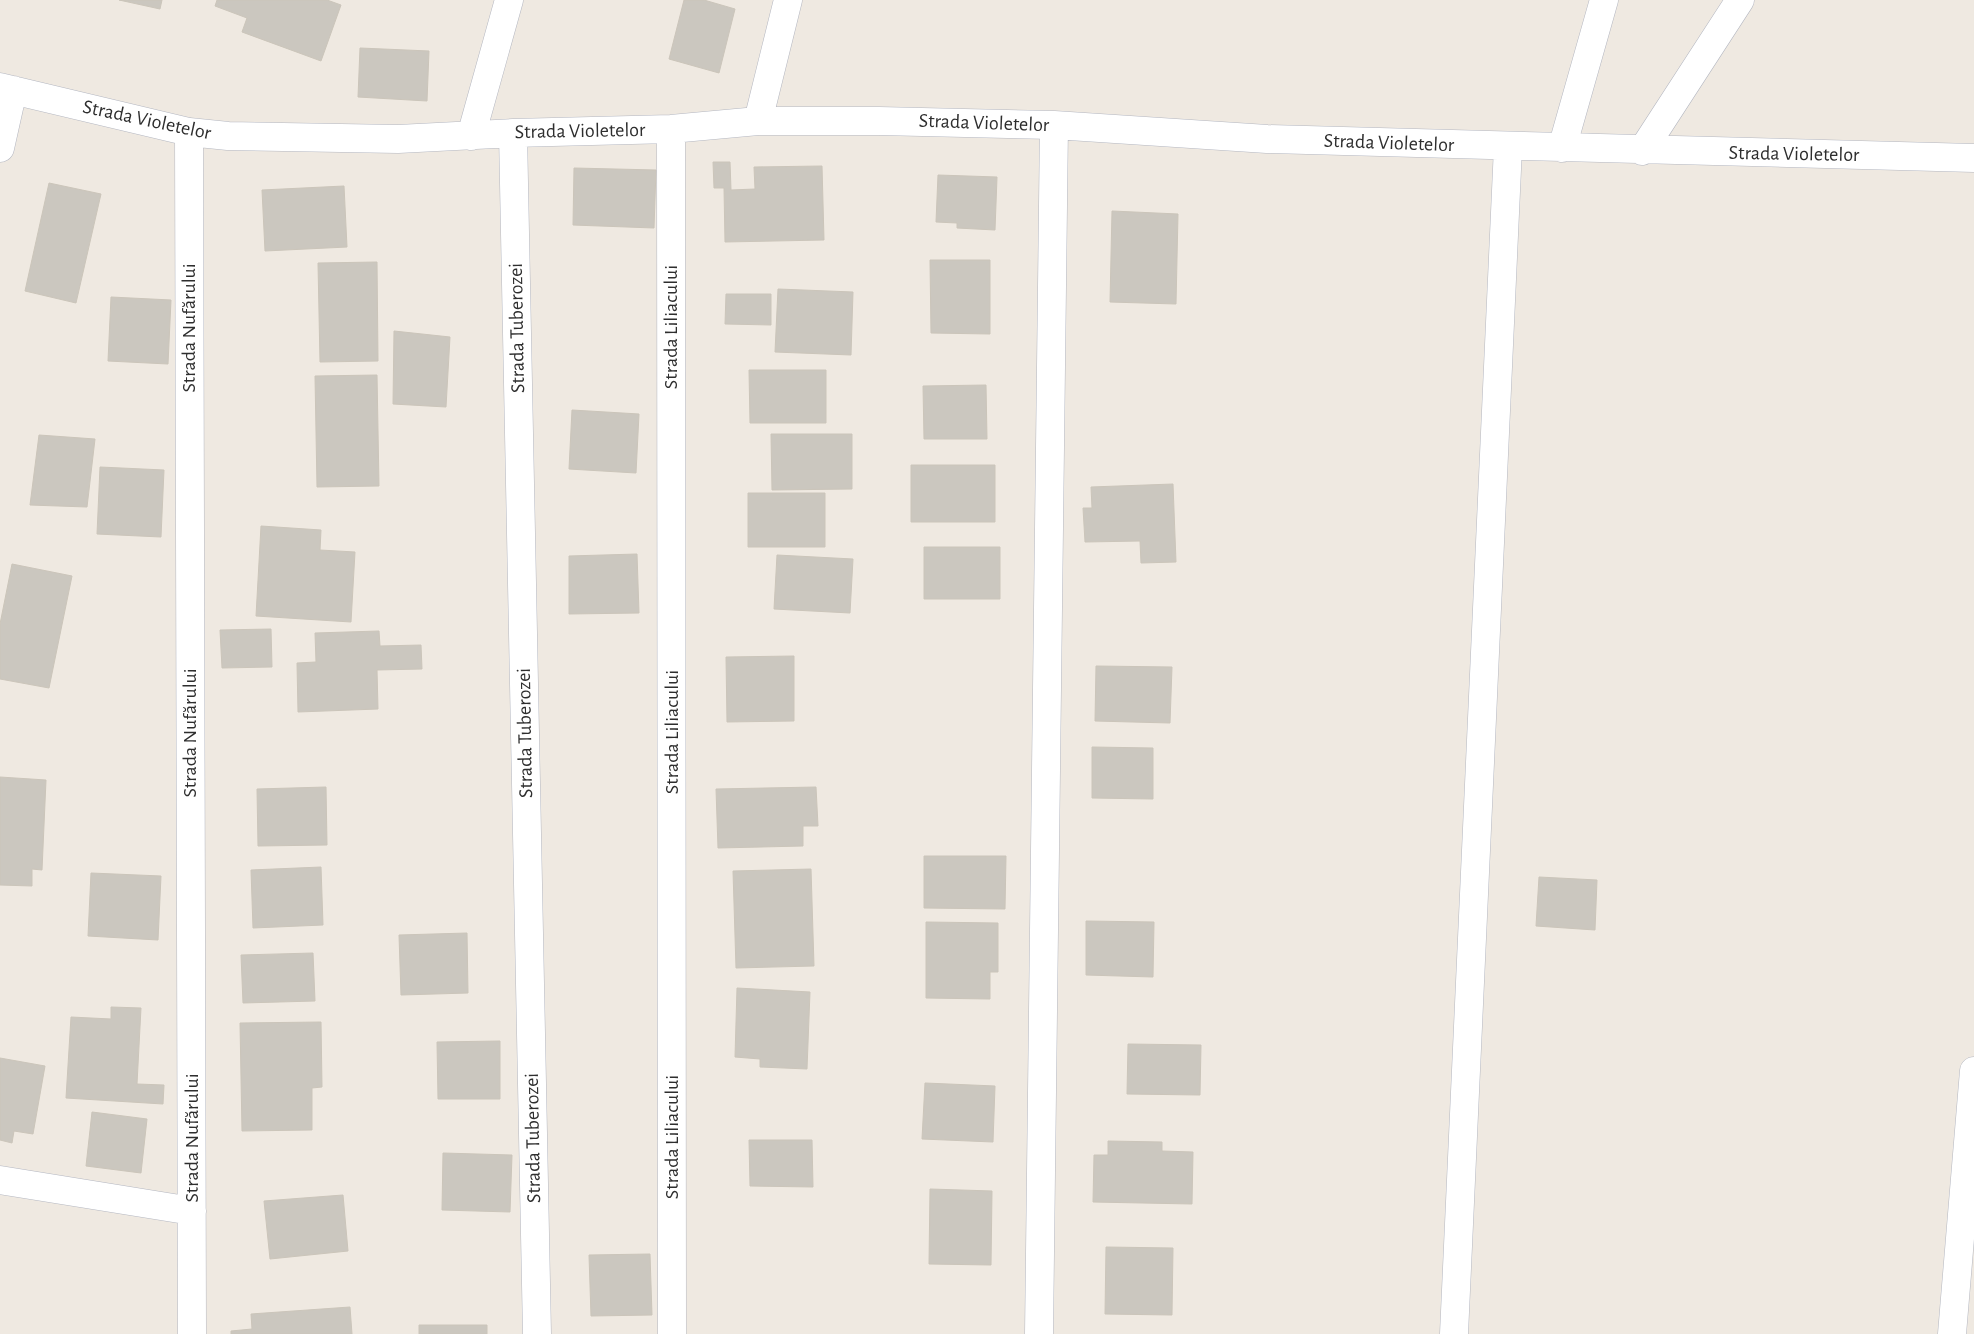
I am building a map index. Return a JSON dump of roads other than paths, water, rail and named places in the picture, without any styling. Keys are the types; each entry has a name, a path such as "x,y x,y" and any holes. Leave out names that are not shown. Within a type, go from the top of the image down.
{"street":[{"path":"471,136 509,0"},
{"path":"758,121 788,0"},
{"path":"1562,148 1604,0"},
{"path":"1642,151 1740,0"},
{"path":"0,148 7,89"},
{"name":"Strada Violetelor","path":"7,89 189,132 228,136 398,139 513,132 671,129 758,121 879,120 1054,125 1268,139 1642,151 1974,158"},
{"path":"1039,1334 1054,125"},
{"name":"Strada Liliacului","path":"671,129 672,1334"},
{"name":"Strada Nufărului","path":"189,132 192,1334"},
{"name":"Strada Tuberozei","path":"513,132 537,1334"},
{"path":"1454,1334 1508,147"},
{"path":"1952,1334 1974,1071"},
{"path":"0,1180 192,1211"}]}
